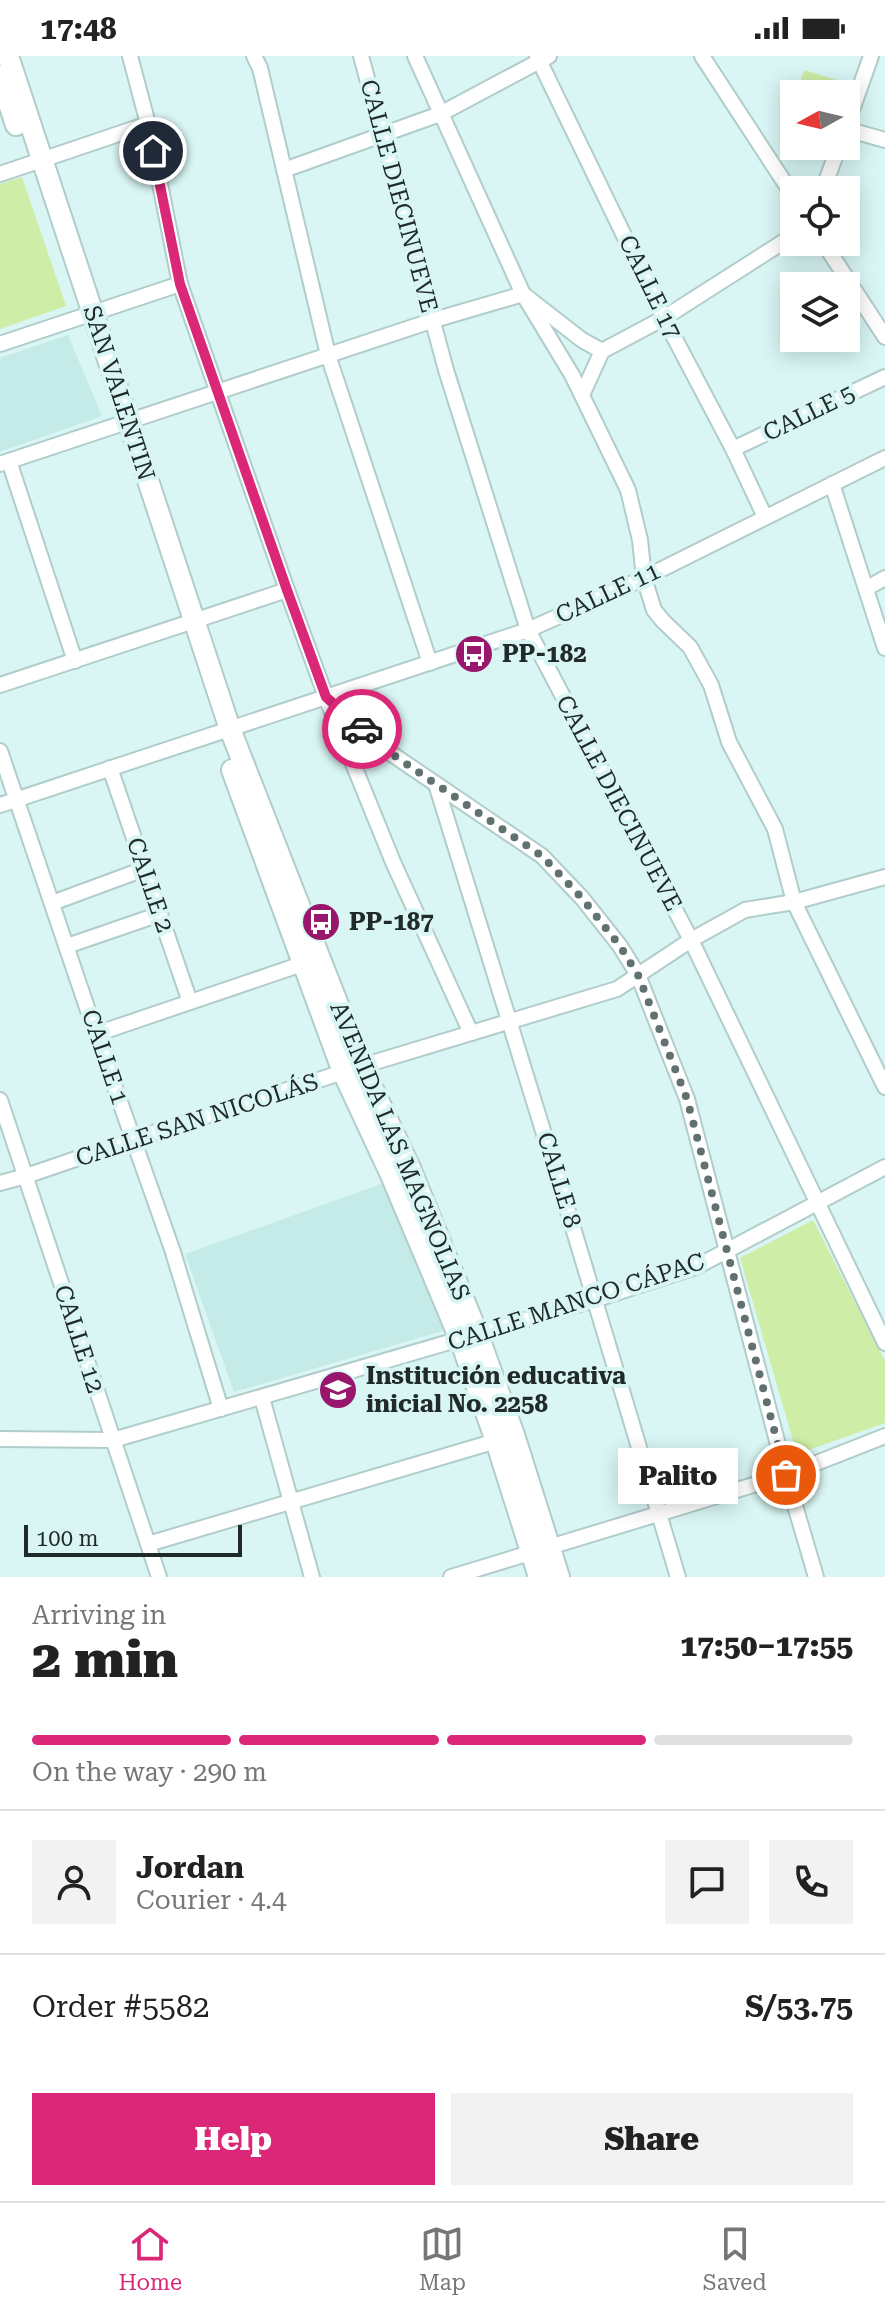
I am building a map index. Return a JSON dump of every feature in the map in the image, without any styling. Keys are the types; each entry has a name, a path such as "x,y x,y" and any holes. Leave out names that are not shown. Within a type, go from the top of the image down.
{"main road":[{"name":"SAN VALENTIN","path":"8,56 36,162 224,730"},
{"name":"SAN VALENTIN","path":"0,76 36,162"},
{"name":"AVENIDA LAS MAGNOLIAS","path":"224,730 302,964 352,1069"},
{"name":"AVENIDA LAS MAGNOLIAS","path":"224,730 391,1175 514,1435 540,1549 539,1577"},
{"name":"AVENIDA LAS MAGNOLIAS","path":"469,1337 496,1441 540,1549 559,1577"}],"street":[{"path":"130,56 148,124 180,284 326,697 393,862 471,1033"},
{"path":"254,56 260,68 328,355 430,663"},
{"name":"CALLE DIECINUEVE","path":"361,56 446,370 528,630 691,940 885,1343"},
{"path":"415,56 523,294 582,395 628,490 640,540 644,578 654,610 690,647 711,685 729,742 775,829 794,902 885,1087"},
{"path":"702,56 780,176"},
{"path":"860,88 871,56"},
{"path":"284,170 440,114 542,58"},
{"name":"CALLE 17","path":"542,58 664,318 765,517"},
{"path":"0,174 148,124"},
{"path":"860,132 885,140"},
{"path":"582,395 602,351 664,318 780,244"},
{"path":"832,256 885,337"},
{"path":"0,344 180,284"},
{"path":"75,661 4,462 434,320 523,294"},
{"path":"523,294 582,340 602,351"},
{"name":"CALLE 5","path":"733,449 885,377"},
{"name":"CALLE 11","path":"0,805 528,630 644,578 885,458"},
{"path":"832,484 885,648"},
{"path":"867,588 885,578"},
{"path":"0,685 287,590"},
{"path":"326,697 380,746 542,856 582,898 620,946 638,975 687,1099 816,1577"},
{"name":"CALLE 1","path":"0,751 172,1249 221,1409"},
{"name":"CALLE 2","path":"110,768 190,1002"},
{"name":"CALLE 8","path":"436,784 569,1209 678,1577"},
{"path":"52,903 144,869"},
{"name":"CALLE SAN NICOLÁS","path":"0,1183 352,1069 617,989 691,940 745,910 794,902 885,877"},
{"path":"67,946 160,914"},
{"path":"96,1034 302,964"},
{"name":"CALLE 12","path":"0,1100 159,1577"},
{"name":"CALLE MANCO CÁPAC","path":"0,1439 113,1440 594,1300 696,1267 885,1167"},
{"path":"262,1398 312,1577"},
{"path":"451,1577 786,1475 885,1436"},
{"path":"148,1544 496,1441"}],"shaded area":[{"path":"68,335 102,416 0,452 0,358"},
{"path":"384,1183 449,1329 234,1392 185,1254"}],"green space":[{"path":"804,70 836,80 801,80"},
{"path":"22,177 66,306 0,329 0,184"},
{"path":"813,1220 885,1361 885,1423 797,1454 740,1258"}],"way so far":[{"path":"362,729 380,746 542,856 582,898 620,946 638,975 687,1099 786,1475"}],"place":[{"name":"PP-182","path":"474,654"},
{"name":"PP-187","path":"321,922"},
{"name":"Institución educativa inicial No. 2258","path":"338,1390"},
{"name":"Palito","path":"786,1475"}],"route":[{"path":"153,151 180,284 287,590 326,697 362,729"}]}
